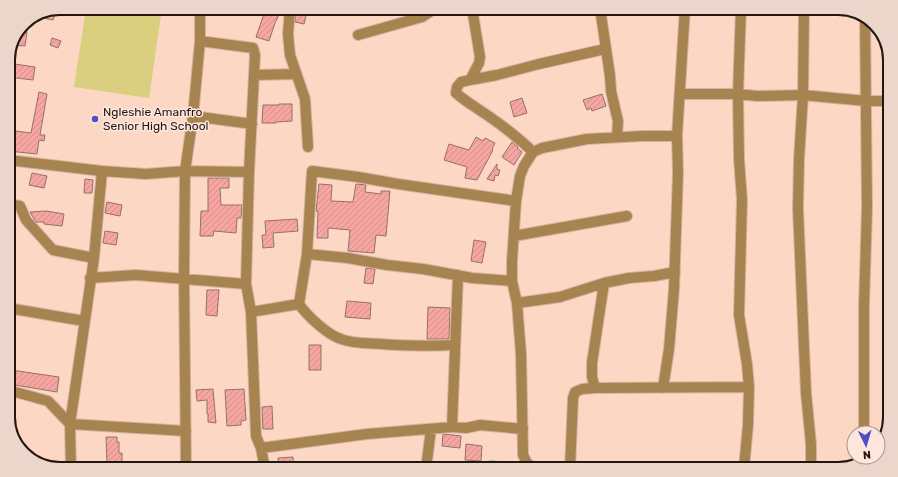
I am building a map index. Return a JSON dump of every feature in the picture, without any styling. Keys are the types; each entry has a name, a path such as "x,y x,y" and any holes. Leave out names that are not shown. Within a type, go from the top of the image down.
{"street":[{"path":"186,462 184,278 185,171 193,116 200,41 200,15"},
{"path":"289,15 289,48 304,99 308,147"},
{"path":"358,35 425,15"},
{"path":"470,80 479,63 480,57 473,15"},
{"path":"601,15 611,91 618,120 617,137"},
{"path":"662,388 669,349 674,272 678,173 677,136 685,15"},
{"path":"741,15 738,94 739,159 742,200 739,314 749,387 747,462"},
{"path":"804,15 804,95 799,159 798,209 811,462"},
{"path":"864,425 864,306 867,208 866,25"},
{"path":"200,41 253,48 256,55 249,172 246,284 251,312 256,436 261,448 264,462"},
{"path":"533,152 505,128 456,93 457,86 461,82 497,75 605,49"},
{"path":"255,75 296,74"},
{"path":"680,94 738,94 757,96 804,95 866,102 883,101"},
{"path":"193,116 252,124"},
{"path":"526,462 523,455 521,354 517,303 512,280 516,201 520,176 524,166 533,152 542,148 587,139 677,136"},
{"path":"15,161 102,171 146,174 185,171 249,172"},
{"path":"71,462 70,424 94,258 102,171"},
{"path":"454,345 409,346 364,343 339,339 306,314 299,304 307,254 312,171 516,201"},
{"path":"15,205 20,206 26,220 53,250 94,258"},
{"path":"514,236 627,216"},
{"path":"307,254 348,258 484,279 512,280"},
{"path":"517,303 560,297 604,283 629,278 654,276 674,272"},
{"path":"90,278 136,275 246,284"},
{"path":"452,427 454,345 458,275"},
{"path":"595,388 592,377 592,363 604,283"},
{"path":"251,312 299,304"},
{"path":"15,309 84,321"},
{"path":"570,462 573,398 575,392 582,389 749,387"},
{"path":"15,392 48,401 70,424 186,431"},
{"path":"261,448 367,434 452,427 466,428 480,425 523,429"},
{"path":"427,462 431,429"}],"shaded area":[{"path":"85,15 161,15 149,98 74,87"}],"building":[{"path":"264,15 279,15 269,41 256,37"},
{"path":"296,15 306,15 304,24 295,22"},
{"path":"54,16 53,20 43,18"},
{"path":"25,32 27,32 25,46 18,45"},
{"path":"52,38 61,41 58,48 50,45"},
{"path":"15,64 35,67 33,80 15,78"},
{"path":"39,92 47,94 40,135 45,135 44,141 39,140 37,154 15,152 15,131 31,133"},
{"path":"602,94 606,106 592,111 591,108 587,110 583,100"},
{"path":"522,98 527,113 514,117 510,102"},
{"path":"292,104 292,121 262,123 263,105"},
{"path":"476,137 483,141 485,138 495,143 492,149 493,150 477,180 465,178 467,167 444,160 449,144 469,150"},
{"path":"512,142 522,152 514,165 502,157"},
{"path":"497,164 497,169 500,170 498,176 495,175 494,181 487,179"},
{"path":"32,173 47,176 44,188 29,185"},
{"path":"208,178 229,178 229,188 220,188 221,205 242,205 241,218 237,218 236,233 214,231 213,236 200,236 201,211 208,211"},
{"path":"85,179 93,180 92,193 84,193"},
{"path":"319,184 332,185 331,201 353,202 356,184 366,185 365,192 381,194 381,191 390,191 386,236 376,235 374,253 348,251 350,230 328,228 328,238 317,238 318,211 316,211"},
{"path":"107,202 122,205 120,216 105,213"},
{"path":"46,211 64,214 62,226 44,224 44,222 36,222 30,212"},
{"path":"297,219 298,231 273,233 274,247 263,248 262,235 266,235 265,221"},
{"path":"105,231 118,233 116,245 103,243"},
{"path":"474,240 486,242 482,263 471,261"},
{"path":"366,268 375,269 373,284 364,283"},
{"path":"207,290 219,290 217,316 206,315"},
{"path":"347,301 371,303 370,319 345,317"},
{"path":"428,307 450,308 449,339 427,339"},
{"path":"309,345 321,345 321,370 309,370"},
{"path":"15,371 59,377 57,392 15,385"},
{"path":"213,389 216,423 208,422 207,400 197,401 196,390"},
{"path":"244,389 246,420 241,421 241,425 227,426 225,390"},
{"path":"272,406 273,429 263,429 262,407"},
{"path":"443,434 461,436 460,448 442,446"},
{"path":"106,437 117,437 117,442 119,442 119,453 122,453 122,462 107,462"},
{"path":"466,444 482,446 481,461 465,460"},
{"path":"293,457 293,462 278,462 278,458"}],"place":[{"name":"Ngleshie Amanfro Senior High School","path":"95,119"}]}
